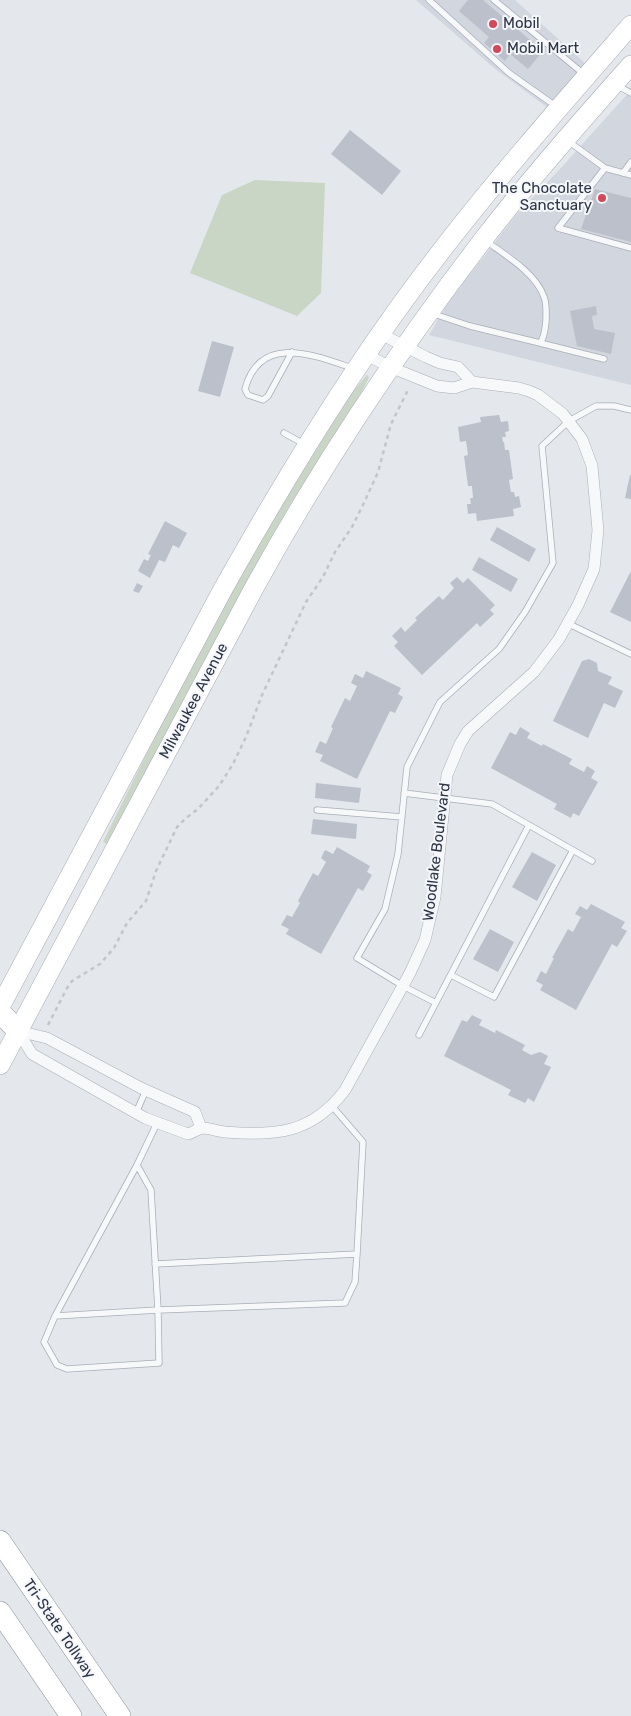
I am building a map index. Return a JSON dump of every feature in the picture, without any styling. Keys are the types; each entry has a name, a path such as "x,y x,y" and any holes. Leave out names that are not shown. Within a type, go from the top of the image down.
{"highway":[{"path":"0,1012 18,1032"},
{"name":"Tri-State Tollway","path":"0,1542 120,1716"},
{"path":"0,1612 71,1716"}],"main road":[{"name":"Milwaukee Avenue","path":"0,1007 223,589 307,446 381,334 434,260 558,108 631,25"},
{"name":"Milwaukee Avenue","path":"0,1065 279,543 325,467 404,346 484,239 631,65"}],"street":[{"path":"381,334 440,363 458,367 472,382"},
{"name":"Woodlake Boulevard","path":"18,1032 32,1054 157,1123 188,1134 202,1128 223,1132 273,1133 309,1122 332,1106 345,1090 403,986 426,940 433,906 447,775 460,744 468,731 534,672 568,624 594,569 598,530 592,466 582,439 563,414 551,404 529,391 519,388 472,382 454,388 437,386 390,367 362,362"},
{"path":"18,1032 47,1038 146,1090 195,1112 202,1128"}],"lane":[{"path":"429,0 509,73 558,108"},
{"path":"494,0 586,76"},
{"path":"614,84 631,93"},
{"path":"566,140 605,168 631,175"},
{"path":"623,173 631,162"},
{"path":"605,168 558,228 631,248"},
{"path":"484,239 525,270 545,298 544,339 540,343"},
{"path":"429,313 470,326 604,359"},
{"path":"292,352 268,396 263,400 248,395 245,389 247,381 254,368 268,357 292,352 362,362"},
{"path":"436,1003 403,986 358,958 385,909 398,854 407,767 440,702 499,649 525,612 553,563 542,446 569,421 596,406 614,406 631,410"},
{"path":"284,434 307,446"},
{"path":"568,624 631,654"},
{"path":"404,793 492,804 592,861"},
{"path":"317,810 402,816"},
{"path":"419,1035 529,825"},
{"path":"451,975 494,997 573,850"},
{"path":"136,1113 146,1090"},
{"path":"55,1316 345,1303 354,1282 358,1254 363,1142 332,1106"},
{"path":"137,1165 150,1190 160,1363 67,1369 57,1364 44,1342 55,1316 137,1165 157,1123"},
{"path":"154,1264 358,1254"}],"path":[{"path":"47,1027 72,981 106,959 127,923 146,901 156,871 176,827 198,810 219,786 233,764 246,737 262,695 306,602 352,527 367,498 378,472 391,424 411,385"}],"shaded area":[{"path":"416,0 515,0 585,63 548,108 494,68"},
{"path":"631,90 631,385 429,335 449,301 516,215"}],"green space":[{"path":"255,180 325,183 321,293 297,316 190,273 222,195"},
{"path":"367,375 369,377 362,392 290,505 247,581 107,844 103,842 167,713 236,585 322,437"}],"building":[{"name":"Mobil","path":"468,0 483,0 543,51 528,69 510,54 505,61 484,43 489,37 459,11"},
{"path":"350,130 401,171 382,195 331,154"},
{"path":"595,189 631,198 631,242 581,229"},
{"path":"596,306 597,315 592,316 594,329 615,333 611,354 577,346 570,311"},
{"path":"212,341 234,347 220,397 198,391"},
{"path":"499,415 501,422 508,421 509,431 505,432 506,437 502,437 505,450 509,450 513,479 509,480 511,492 514,492 515,497 519,496 521,507 513,509 514,516 477,521 476,513 468,514 467,504 471,504 470,498 473,498 472,486 468,486 464,456 468,455 466,441 460,442 458,427 481,422 480,417"},
{"path":"631,475 631,499 625,498"},
{"path":"165,521 187,533 179,548 173,545 165,562 159,560 150,578 138,571 144,559 148,561 151,555 148,554"},
{"path":"497,527 536,549 529,562 490,540"},
{"path":"479,557 518,579 511,592 472,570"},
{"path":"631,571 631,622 610,612"},
{"path":"457,577 463,583 468,578 495,605 490,610 494,614 480,627 477,623 422,675 394,646 398,642 392,636 401,627 405,632 417,620 415,618 439,596 443,600 454,588 450,583"},
{"path":"137,583 143,586 139,593 133,591"},
{"path":"589,659 597,663 598,671 612,677 608,684 623,691 615,708 604,703 588,738 553,721 582,661"},
{"path":"366,671 401,688 398,694 403,697 395,713 390,711 357,779 320,761 323,755 315,752 320,741 326,744 333,728 331,727 345,698 350,701 357,686 351,683 355,674 363,678"},
{"path":"520,727 530,733 527,738 572,759 569,764 584,772 587,766 595,771 591,778 598,782 579,816 573,813 571,818 554,809 557,804 491,768 510,732 516,735"},
{"path":"316,783 361,788 359,803 315,798"},
{"path":"313,819 357,824 356,839 311,834"},
{"path":"337,847 370,866 367,872 372,875 363,891 358,888 321,954 286,934 289,929 281,925 287,915 292,917 313,873 318,876 326,862 321,858 325,850 333,854"},
{"path":"532,852 556,865 537,901 512,887"},
{"path":"591,904 625,922 621,928 627,931 617,947 612,944 576,1010 540,990 543,985 536,981 541,971 546,974 554,958 552,958 568,929 573,932 581,917 575,914 580,906 587,910"},
{"path":"490,929 514,942 498,972 473,959"},
{"path":"472,1015 482,1020 479,1025 495,1033 496,1030 525,1045 522,1050 531,1055 540,1052 548,1056 544,1064 551,1067 534,1102 528,1098 525,1103 508,1095 511,1090 444,1056 462,1020 467,1022"}],"place":[{"name":"Mobil","path":"493,24"},
{"name":"Mobil Mart","path":"497,49"},
{"name":"The Chocolate Sanctuary","path":"602,198"}]}
